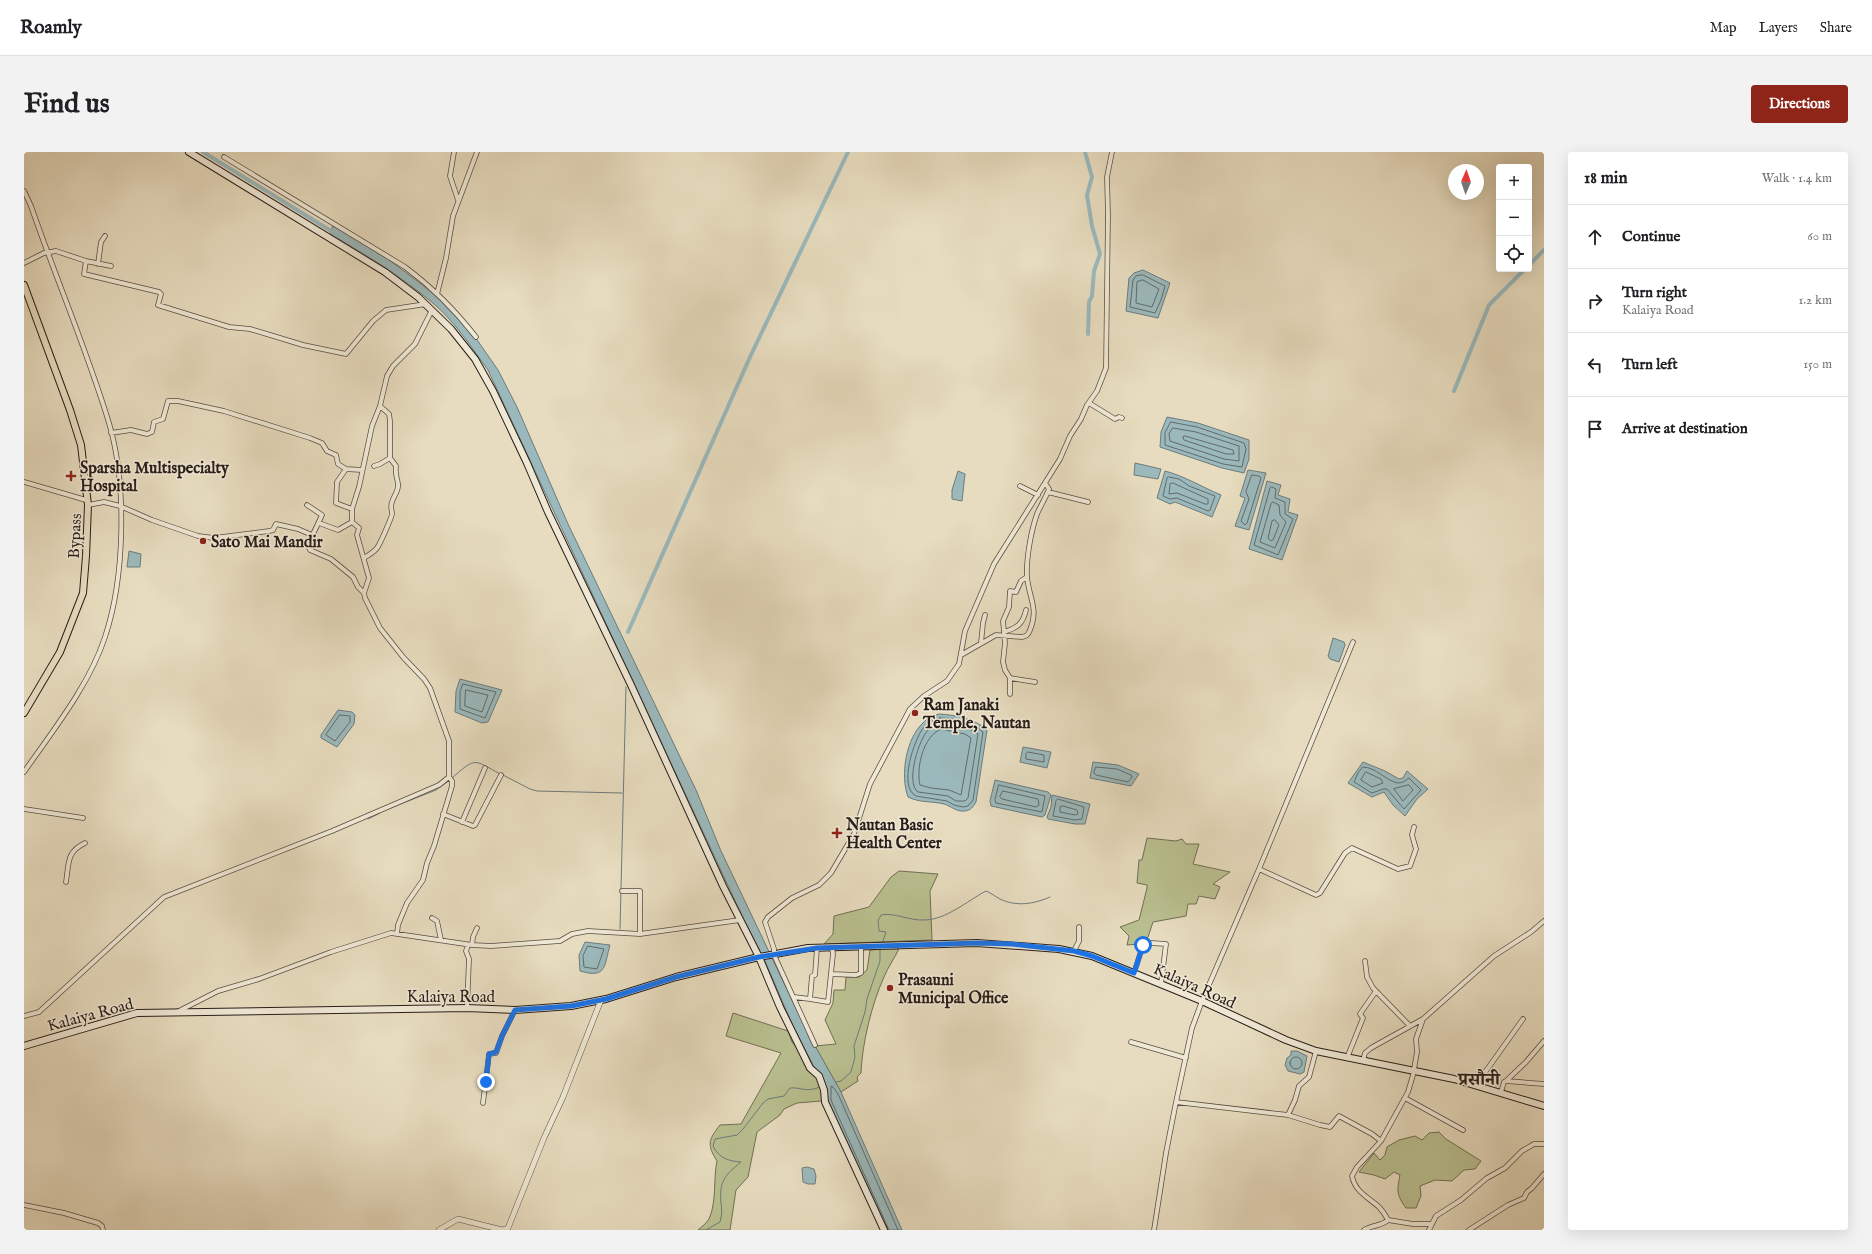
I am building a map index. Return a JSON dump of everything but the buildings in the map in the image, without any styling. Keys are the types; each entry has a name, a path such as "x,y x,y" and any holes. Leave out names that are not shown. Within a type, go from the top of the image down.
{"main road":[{"path":"189,152 385,272 426,304 451,329 475,359 493,391 740,920 761,957 780,1007 810,1068 818,1076 824,1090 825,1102 884,1230"},
{"name":"Bypass","path":"24,285 67,402 80,446 85,473 87,502 86,556 82,593 60,652 24,713"},
{"name":"Kalaiya Road","path":"24,1046 137,1013 467,1008 515,1010 571,1006 601,1000 676,977 761,957 817,948 977,943 1012,944 1074,951 1092,956 1202,1000 1267,1032 1316,1051 1413,1070 1476,1085 1544,1106"}],"street":[{"path":"454,152 450,176 458,200"},
{"path":"437,294 446,258 453,216 478,152"},
{"path":"815,1045 774,955 772,943 765,922 768,917 792,898 819,885 831,873 854,834 870,784 910,709 924,696 947,681 959,664 961,645 965,631 985,582 1060,459 1070,436 1097,391 1106,368 1107,177 1112,152"},
{"path":"224,157 405,267 422,280 450,306 476,336"},
{"path":"24,191 31,206 47,254 87,359 111,433 117,468 121,526 116,591 105,638 89,673 61,718 24,772"},
{"path":"98,264 101,242 104,236"},
{"path":"24,263 44,253 47,254 56,251 86,261 111,266"},
{"path":"86,261 84,274 160,292 161,294 158,305 229,327 250,329 303,345 346,354 373,321 386,310 426,304"},
{"path":"364,593 369,578 357,536 359,528 352,522 352,509 372,426 380,406 387,376 393,366 414,344 432,310"},
{"path":"111,433 130,430 148,434 152,432 154,422 163,419 166,403 168,401 178,401 224,411 310,438 322,443 327,451 336,455 338,464 346,469 362,470"},
{"path":"1089,403 1115,419 1119,417 1122,418"},
{"path":"364,558 376,548 392,513 392,502 397,491 398,482 395,475 396,466 390,458 389,414 380,406"},
{"path":"374,466 390,458"},
{"path":"346,469 337,482 336,503 352,509"},
{"path":"24,482 87,502 104,502 120,506 152,520 198,536 225,537 269,531 273,530 276,524 298,529 312,535"},
{"path":"961,655 996,635 1004,634 1026,636 1035,619 1035,612 1030,598 1027,577 1030,546 1037,514 1049,488 1045,483"},
{"path":"1020,486 1038,495"},
{"path":"1048,492 1088,502"},
{"path":"307,504 322,515 308,545 310,550 331,558 353,577 358,587 364,593 380,628 430,688 449,741 450,779 452,786 423,880 407,903 398,925 397,934"},
{"path":"319,523 338,530 352,522"},
{"path":"1010,694 1010,678 1005,670 1003,662 1005,648 1003,621 1008,607 1010,591 1016,592 1021,581 1027,577"},
{"path":"1004,634 1020,625 1026,610"},
{"path":"981,644 985,615"},
{"path":"1154,1230 1166,1153 1192,1028 1202,1000 1259,869 1352,642"},
{"path":"1010,678 1035,682"},
{"path":"462,822 486,768"},
{"path":"443,814 462,822 475,825 501,775"},
{"path":"24,1016 40,1012 164,897 332,831 450,779"},
{"path":"24,810 83,818"},
{"path":"1259,869 1316,894 1320,893 1345,852 1352,848 1398,869 1410,866 1416,849 1412,835 1414,827"},
{"path":"66,882 71,853 77,847 85,843"},
{"path":"622,891 640,891 640,934"},
{"path":"432,918 437,921 441,940"},
{"path":"176,1012 218,991 266,976 384,934 397,934 470,945 505,945 560,941 572,934 588,931 640,934 740,920"},
{"path":"1363,1061 1365,1054 1371,1048 1423,1019 1494,956 1531,932 1544,921"},
{"path":"1074,951 1079,941 1079,927"},
{"path":"467,1008 469,958 466,951 477,928"},
{"path":"1134,973 1143,945 1151,943 1166,944 1160,984"},
{"path":"831,974 856,975 861,973 861,946"},
{"path":"794,997 828,1002 833,954 832,947"},
{"path":"810,999 812,976 815,974 817,948"},
{"path":"1365,961 1367,978 1376,991 1410,1026"},
{"path":"1347,1058 1363,1018 1360,1014 1376,991"},
{"path":"439,1230 458,1219 502,1230 508,1228 544,1138 563,1097 601,1000"},
{"path":"483,1103 489,1054 496,1052 515,1010"},
{"path":"1423,1019 1416,1039 1417,1052 1411,1085 1380,1141 1357,1167 1352,1176 1355,1186 1360,1192 1380,1208 1388,1220 1413,1224 1431,1224"},
{"path":"1476,1085 1523,1019"},
{"path":"1501,1092 1504,1082 1526,1062 1544,1041"},
{"path":"1132,1042 1186,1058"},
{"path":"1288,1115 1295,1100 1299,1086 1309,1076 1316,1051"},
{"path":"1506,1081 1544,1084"},
{"path":"1405,1098 1463,1130"},
{"path":"1176,1102 1288,1115 1320,1125 1330,1126 1339,1116 1372,1134 1380,1141"},
{"path":"1430,1230 1431,1224 1436,1216 1461,1200 1487,1178 1505,1168 1528,1146 1534,1144 1544,1144"},
{"path":"1469,1230 1508,1205 1524,1198 1527,1192 1544,1174"},
{"path":"24,1205 64,1213 98,1223 102,1226 102,1230"},
{"path":"1366,1229 1383,1224 1388,1220"},
{"path":"1412,1230 1413,1224"}],"green space":[{"path":"1147,838 1176,841 1182,839 1186,844 1199,844 1193,864 1230,872 1213,884 1220,887 1215,899 1199,896 1196,904 1188,904 1186,916 1153,922 1148,937 1139,944 1127,945 1129,936 1120,927 1139,920 1147,885 1137,883 1139,860 1142,860"},
{"path":"899,871 938,874 930,891 932,940 824,944 833,934 834,916 869,907 891,877"},
{"path":"899,949 886,973 875,999 866,1037 861,1073 857,1077 858,1081 841,1092 815,1046 836,1044 825,1020 833,1003 834,990 845,990 846,977 859,977 867,970 870,950"},
{"path":"733,1013 788,1031 792,1042 799,1050 807,1068 819,1080 824,1104 821,1101 797,1103 784,1109 780,1115 757,1132 748,1177 736,1190 730,1230 698,1230 709,1219 714,1198 717,1161 710,1147 711,1139 720,1125 741,1124 781,1053 726,1036"},
{"path":"1439,1132 1446,1139 1481,1161 1475,1169 1464,1170 1452,1181 1435,1180 1420,1186 1421,1196 1416,1208 1406,1208 1400,1199 1398,1189 1400,1175 1394,1172 1385,1179 1359,1172 1374,1153 1380,1160 1385,1155 1387,1147 1399,1140 1415,1136 1422,1140 1429,1133"}],"water":[{"path":"333,225 388,259 433,293 473,334 498,370 517,407 568,524 696,790 721,851 793,1002 815,1046 841,1092 902,1230 886,1230 833,1114 816,1071 793,1026 765,961 744,920 488,370 442,311 397,276 330,234"},
{"path":"1143,270 1170,283 1158,318 1126,311 1129,278 1134,273"},
{"path":"1167,417 1198,423 1249,440 1249,459 1244,473 1222,468 1160,447 1161,432"},
{"path":"1135,463 1161,469 1158,479 1134,475"},
{"path":"1248,470 1266,473 1249,530 1235,526 1245,498 1240,496"},
{"path":"958,471 965,474 962,501 952,499 952,490"},
{"path":"1165,471 1221,495 1212,517 1175,502 1170,504 1157,498"},
{"path":"1267,481 1281,485 1278,495 1290,499 1288,512 1298,515 1282,560 1249,549"},
{"path":"129,551 141,554 140,567 127,567"},
{"path":"1333,638 1344,642 1345,645 1339,662 1330,659 1328,656"},
{"path":"460,679 502,690 488,722 482,723 455,712 456,691"},
{"path":"338,710 352,712 355,715 354,724 337,747 321,738 321,735"},
{"path":"939,714 952,715 971,720 987,730 976,802 972,808 967,811 959,811 944,804 917,800 908,797 905,768 906,758 912,738 928,718"},
{"path":"1023,747 1051,752 1047,768 1020,762"},
{"path":"1093,762 1118,765 1139,774 1131,786 1090,778"},
{"path":"1363,762 1385,771 1399,779 1403,778 1407,771 1428,789 1417,799 1405,816 1393,805 1384,792 1372,797 1348,783"},
{"path":"995,780 1048,792 1051,795 1045,815 1042,817 991,806 990,801"},
{"path":"1052,795 1090,804 1085,824 1075,824 1048,819 1047,817 1051,807"},
{"path":"585,942 610,945 605,965 600,972 589,973 580,971 579,955"},
{"path":"1291,1051 1297,1051 1307,1056 1304,1072 1300,1074 1288,1071 1285,1065 1287,1058 1291,1055"},
{"path":"807,1167 814,1169 816,1176 815,1184 803,1182 802,1168"}],"waterway":[{"path":"203,152 336,234"},
{"path":"628,632 750,357 848,152"},
{"path":"1085,152 1092,177 1087,195 1092,226 1100,254 1094,271 1092,296 1089,302 1088,334"},
{"path":"1532,262 1544,250"},
{"path":"1454,391 1489,305 1522,272"},
{"path":"620,929 626,687"},
{"path":"452,778 466,766 475,762 500,774"},
{"path":"503,775 537,791 622,793"},
{"path":"388,809 436,790 450,780"},
{"path":"368,819 380,813"},
{"path":"882,944 886,932 879,931 878,921 881,915 886,914 919,920 932,919 940,917 956,909 986,891 1000,899 1019,904 1032,903 1050,897"},
{"path":"836,1082 841,1081 851,1072 855,1057 854,1046 865,1012 867,999 880,961 880,949"},
{"path":"706,1230 720,1222 722,1212 722,1184 727,1175 741,1162 728,1160 721,1156 713,1146 715,1139 737,1135 763,1103 768,1099 784,1096 790,1088 807,1090 820,1087"}],"place":[{"name":"Sparsha Multispecialty Hospital","path":"71,476"},
{"name":"Sato Mai Mandir","path":"203,541"},
{"name":"Ram Janaki Temple, Nautan","path":"915,713"},
{"name":"Nautan Basic Health Center","path":"837,833"},
{"name":"Prasauni Municipal Office","path":"890,988"}],"district":[{"name":"प्रसौनी","path":"1479,1079"}],"route":[{"path":"486,1082 489,1054 496,1052 515,1010 571,1006 606,999 676,977 759,957 808,948 841,946 902,946 977,943 1012,944 1074,951 1092,956 1134,973 1143,945"}]}
